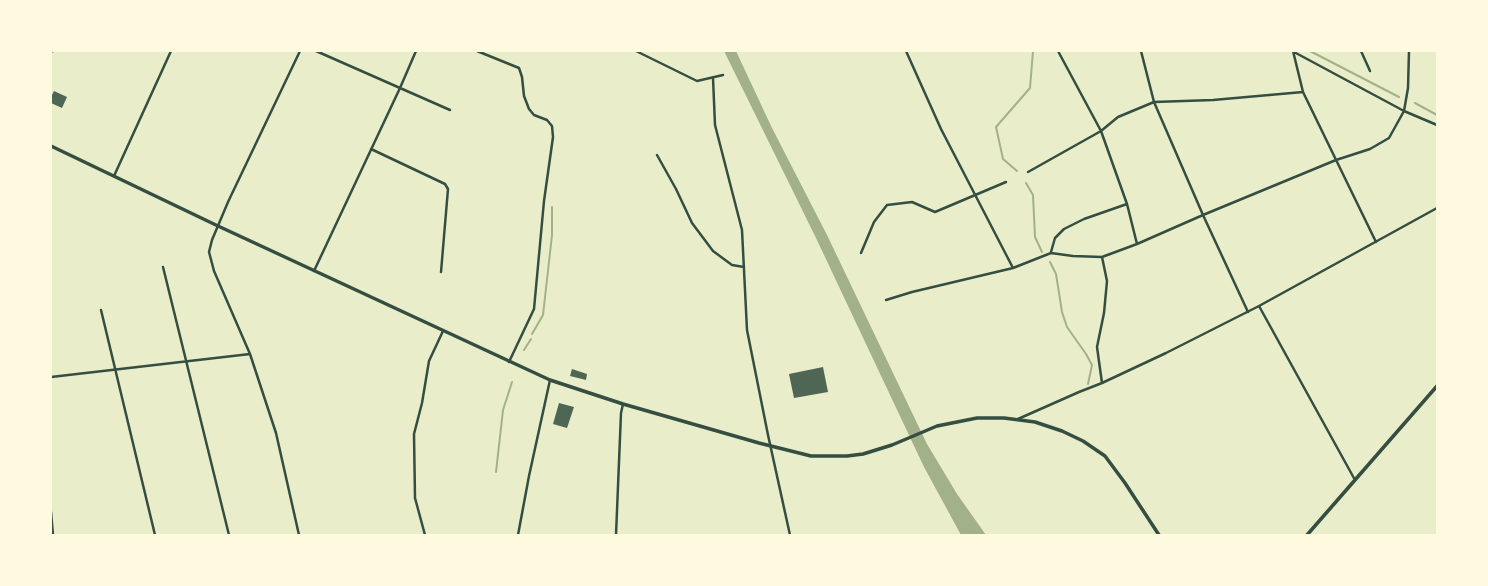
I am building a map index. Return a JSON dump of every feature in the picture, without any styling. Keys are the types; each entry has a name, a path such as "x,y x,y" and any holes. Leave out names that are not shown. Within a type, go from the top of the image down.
{"main road":[{"path":"51,146 550,380 770,446 811,456 847,456 876,450 928,429 977,418 1035,422 1062,431 1105,456 1159,535"},
{"path":"1307,535 1437,386"}],"street":[{"path":"114,176 171,51"},
{"path":"299,535 276,433 250,355 209,253 218,226 300,51"},
{"path":"316,51 450,110"},
{"path":"314,271 416,51"},
{"path":"477,51 519,68 529,109 552,126 534,309 509,362"},
{"path":"636,51 697,81 723,75"},
{"path":"906,51 941,129 1013,268"},
{"path":"1058,51 1101,131 1127,204 1137,244"},
{"path":"1141,51 1154,102 1248,312"},
{"path":"1293,51 1404,111 1437,125"},
{"path":"1293,51 1303,92 1376,242"},
{"path":"1361,51 1370,71"},
{"path":"886,300 1013,268 1051,253 1102,257 1336,160 1370,149 1389,138 1404,111 1409,51"},
{"path":"713,78 715,125 742,230 747,330 790,535"},
{"path":"1028,172 1101,131 1118,117 1154,102 1303,92"},
{"path":"371,149 446,184 448,189 440,272"},
{"path":"657,156 692,223 713,251 732,265 744,267"},
{"path":"861,253 874,222 887,205 912,202 935,212 1006,182"},
{"path":"1051,253 1055,238 1064,229 1127,204"},
{"path":"1017,420 1102,383 1248,312 1437,208"},
{"path":"1102,257 1107,281 1097,347 1102,383"},
{"path":"163,267 229,535"},
{"path":"1259,306 1354,480"},
{"path":"101,310 155,535"},
{"path":"425,535 415,498 414,434 429,361 443,331"},
{"path":"51,377 250,355"},
{"path":"518,535 528,476 550,380"},
{"path":"616,535 623,404"},
{"path":"51,512 52,535"}],"shaded area":[{"path":"724,51 736,51 927,444 986,535 961,535 924,467"}],"building":[{"path":"54,91 67,97 62,108 51,103"},
{"path":"823,367 828,392 794,398 789,374"},
{"path":"572,369 587,374 586,380 570,376"},
{"path":"559,403 574,407 567,428 553,424"}],"waterway":[{"path":"1017,171 1003,159 996,127 1030,88 1033,51"},
{"path":"1310,51 1399,97"},
{"path":"1415,103 1437,115"},
{"path":"1026,183 1033,195 1035,237 1042,252"},
{"path":"532,334 543,315 552,235 552,207"},
{"path":"1050,262 1056,274 1067,327 1092,365 1088,384"},
{"path":"524,350 531,339"},
{"path":"496,472 503,410 512,382"}]}
